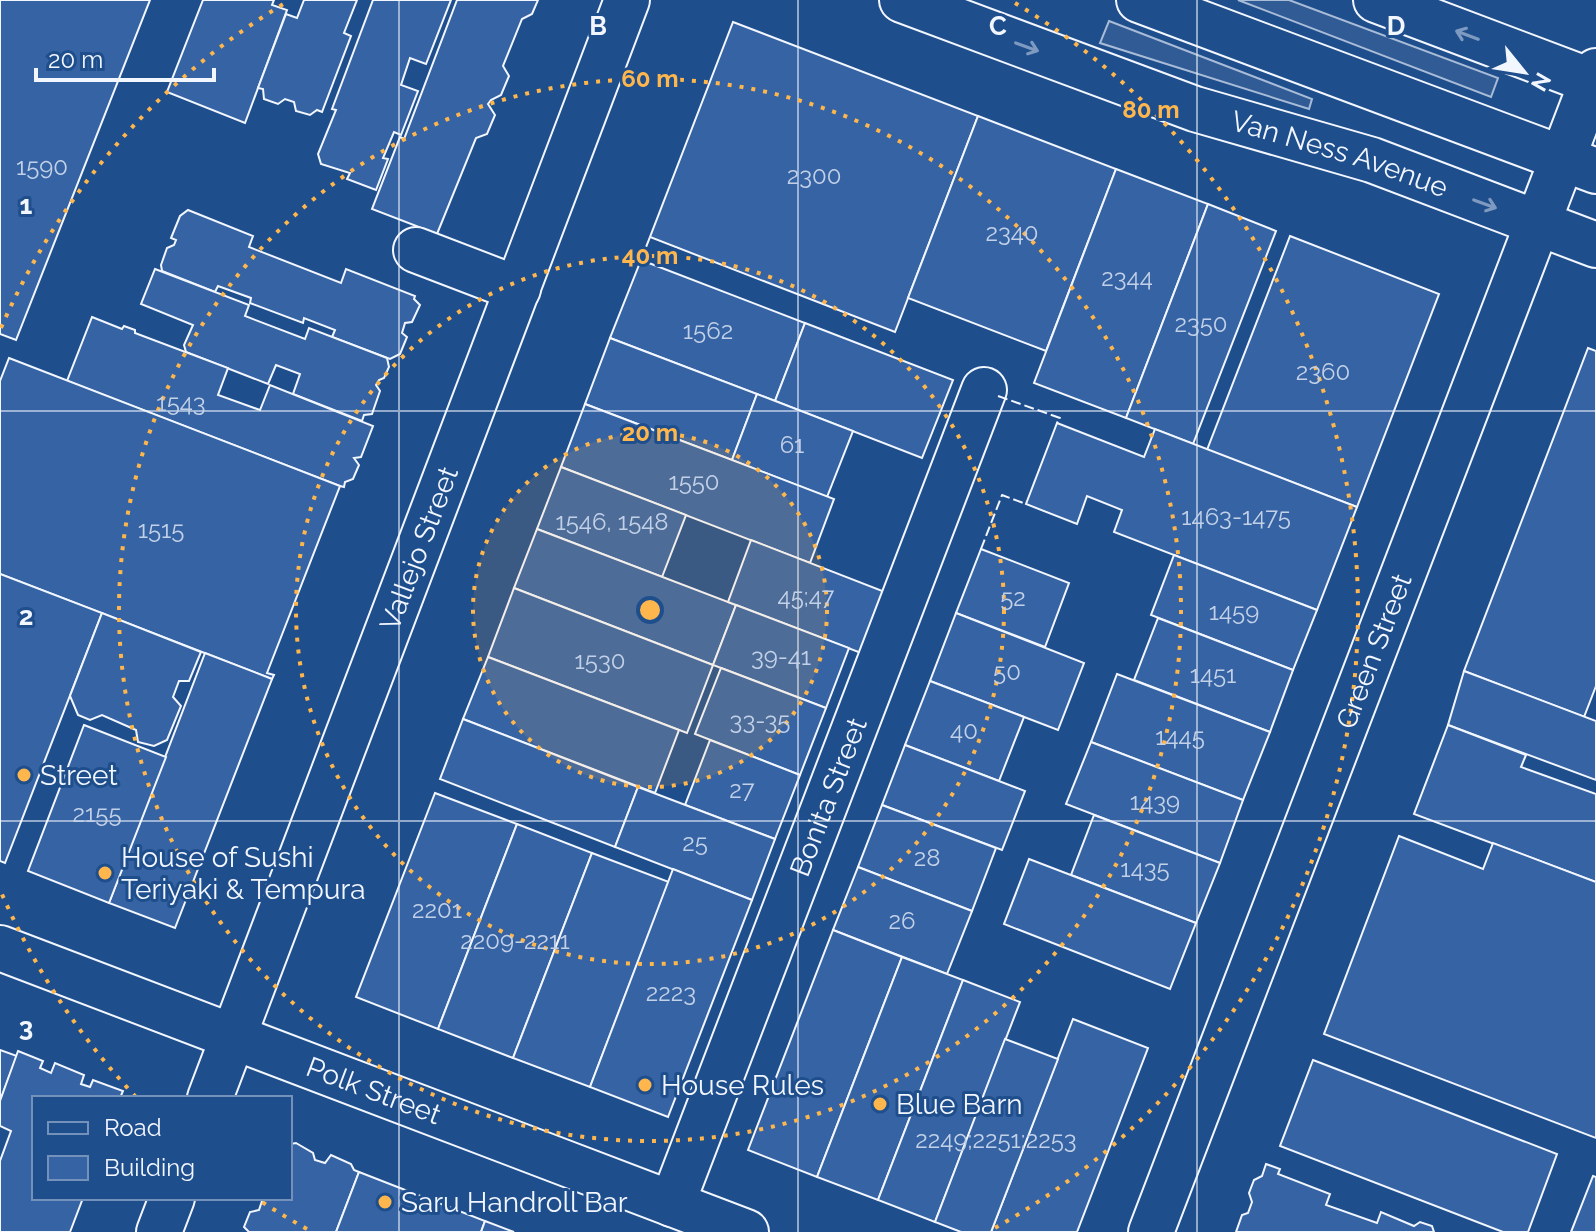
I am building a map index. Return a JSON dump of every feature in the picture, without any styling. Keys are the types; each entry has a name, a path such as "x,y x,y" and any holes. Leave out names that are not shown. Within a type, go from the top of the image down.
{"main road":[{"name":"Vallejo Street","path":"211,1096 627,0"},
{"name":"Van Ness Avenue","path":"902,0 1195,109 1372,160 1596,245"},
{"path":"1139,0 1580,165"},
{"path":"1376,0 1595,78"},
{"name":"Green Street","path":"1151,1232 1538,224 1580,165 1595,78"},
{"path":"416,250 518,289"},
{"name":"Bonita Street","path":"672,1204 984,390"},
{"name":"Polk Street","path":"0,948 746,1232"},
{"path":"159,1232 171,1200"}],"shaded area":[{"path":"1238,0 1289,0 1498,78 1491,97"},
{"path":"1109,21 1312,99 1309,109 1100,43"}],"building":[{"path":"0,0 150,0 16,340 0,334"},
{"path":"203,0 274,0 272,5 287,10 245,123 167,92"},
{"path":"304,0 357,0 344,33 351,36 322,112 317,110 310,115 296,111 294,102 285,99 278,104 264,99 263,89 258,88 286,14 297,18"},
{"path":"373,0 451,0 426,64 410,58 401,85 418,91 401,135 394,132 383,158 388,159 376,190 347,179 350,173 321,164 318,154"},
{"path":"457,0 538,0 532,14 522,19 503,66 509,76 501,95 488,104 495,115 487,134 476,138 437,234 372,209 400,137 404,139"},
{"path":"733,22 978,116 895,332 650,237"},
{"path":"978,116 1116,169 1046,351 908,298"},
{"path":"1116,169 1208,204 1126,418 1034,383"},
{"path":"1208,204 1276,231 1193,444 1126,418"},
{"path":"188,210 253,236 249,247 341,283 346,269 415,296 420,305 412,322 405,323 402,333 407,337 400,354 390,359 332,337 335,330 304,318 303,323 250,303 251,298 218,286 215,292 162,271 167,248 174,245 176,240 171,238 180,216"},
{"path":"1290,236 1439,294 1357,507 1207,450"},
{"path":"641,260 805,323 775,401 610,338"},
{"path":"155,269 249,305 245,316 305,339 309,328 387,358 389,367 376,385 380,391 372,414 364,415 362,421 293,394 300,374 276,365 268,384 186,352 184,345 193,325 141,304"},
{"path":"92,317 122,329 124,326 135,330 135,333 228,368 218,395 260,410 270,385 373,426 361,457 354,458 359,465 353,479 345,482 344,487 340,486 67,381"},
{"path":"805,323 953,380 922,458 775,401"},
{"path":"610,338 757,394 732,460 585,404"},
{"path":"1588,348 1596,351 1596,686 1584,717 1464,671"},
{"path":"9,358 340,486 267,673 274,675 272,679 0,574 0,381"},
{"path":"757,394 853,431 827,497 732,460"},
{"path":"585,404 834,499 810,563 561,467"},
{"path":"1057,423 1144,457 1155,429 1357,507 1317,610 1114,532 1122,510 1087,496 1077,524 1026,504"},
{"path":"561,467 686,515 662,577 537,529"},
{"path":"537,529 736,605 713,665 514,588"},
{"path":"751,540 885,592 861,653 728,602"},
{"path":"981,549 1069,583 1045,647 956,613"},
{"path":"1174,555 1317,610 1293,670 1151,615"},
{"path":"0,574 102,613 5,863 0,861"},
{"path":"514,588 713,665 687,733 488,657"},
{"path":"736,605 849,648 826,708 713,665"},
{"path":"102,613 201,652 189,681 179,681 173,697 181,706 167,740 154,746 138,742 136,730 102,715 90,720 78,715 70,696"},
{"path":"956,613 1084,663 1058,730 930,681"},
{"path":"1158,618 1293,670 1270,732 1134,680"},
{"path":"205,653 272,679 175,928 109,903"},
{"path":"488,657 679,730 655,793 463,719"},
{"path":"721,668 826,708 800,775 695,734"},
{"path":"1464,671 1596,721 1596,780 1448,725"},
{"path":"1117,674 1270,732 1243,800 1091,742"},
{"path":"930,681 1024,717 999,781 905,745"},
{"path":"463,719 638,787 615,847 440,779"},
{"path":"84,725 166,757 109,903 28,871"},
{"path":"1448,725 1526,755 1521,767 1596,794 1596,882 1414,814"},
{"path":"710,740 800,775 775,839 685,805"},
{"path":"1091,742 1243,800 1220,863 1066,804"},
{"path":"905,745 1025,791 1002,850 882,805"},
{"path":"638,787 775,839 752,900 615,847"},
{"path":"435,793 517,824 438,1029 356,997"},
{"path":"882,805 996,848 972,911 858,867"},
{"path":"1094,815 1220,863 1196,923 1071,875"},
{"path":"517,824 592,853 513,1058 438,1029"},
{"path":"1399,836 1483,869 1493,843 1596,882 1596,1138 1324,1034"},
{"path":"592,853 669,882 590,1087 513,1058"},
{"path":"1029,859 1196,923 1170,989 1004,924"},
{"path":"858,867 972,911 947,974 833,930"},
{"path":"673,869 752,900 668,1117 590,1087"},
{"path":"833,930 902,957 817,1177 748,1150"},
{"path":"902,957 963,980 878,1200 817,1177"},
{"path":"963,980 1020,1002 935,1222 878,1200"},
{"path":"1073,1019 1148,1048 1077,1232 991,1232"},
{"path":"1005,1039 1058,1059 991,1232 961,1232 935,1222"},
{"path":"0,1050 17,1056 0,1101"},
{"path":"18,1051 43,1061 40,1068 51,1073 55,1063 84,1075 81,1084 90,1087 93,1080 123,1091 121,1096 32,1096 32,1200 82,1200 70,1232 0,1232 0,1161 11,1131 0,1126 0,1101"},
{"path":"1313,1060 1557,1154 1528,1232 1503,1232 1280,1146"},
{"path":"292,1144 313,1153 315,1160 325,1163 331,1155 351,1164 359,1172 336,1232 249,1232 244,1227 250,1212 259,1210 262,1200 292,1200"},
{"path":"1266,1164 1280,1169 1278,1174 1330,1194 1326,1205 1377,1223 1381,1212 1414,1226 1420,1222 1432,1226 1434,1232 1236,1232 1242,1215 1248,1213 1252,1202 1249,1193 1254,1180 1262,1176"},
{"path":"359,1172 485,1221 481,1232 336,1232"},
{"path":"1593,1176 1596,1177 1596,1232 1571,1232"},
{"path":"485,1221 514,1232 481,1232"}],"fence":[{"path":"641,260 650,237"},
{"path":"998,396 1060,418 1057,423"},
{"path":"981,549 1002,495 1026,504"}],"place":[{"name":"Street","path":"24,775"},
{"name":"House of Sushi Teriyaki & Tempura","path":"105,873"},
{"name":"House Rules","path":"645,1085"},
{"name":"Blue Barn","path":"880,1104"},
{"name":"Saru Handroll Bar","path":"385,1202"}]}
